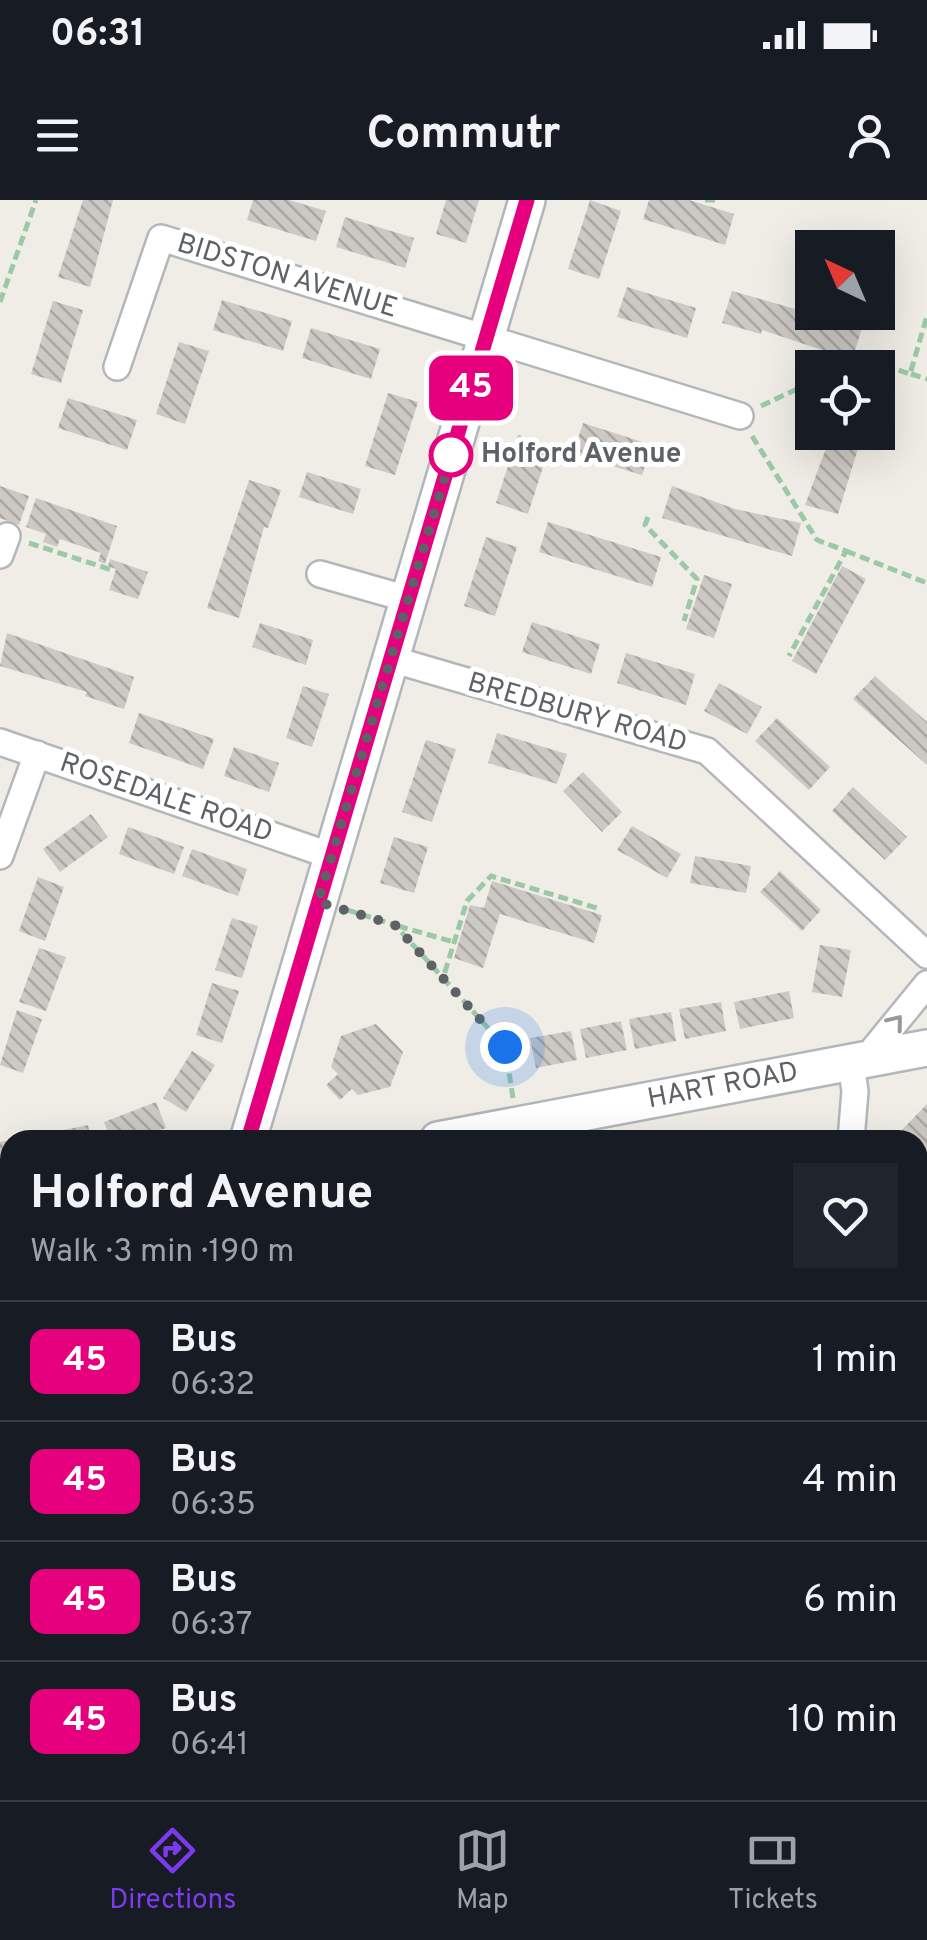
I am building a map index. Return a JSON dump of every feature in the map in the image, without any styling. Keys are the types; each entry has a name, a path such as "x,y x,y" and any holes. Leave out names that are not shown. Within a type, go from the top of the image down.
{"street":[{"path":"251,1130 527,200"},
{"name":"BIDSTON AVENUE","path":"116,368 160,238 486,338"},
{"path":"486,338 740,416"},
{"path":"320,574 408,599"},
{"name":"BREDBURY ROAD","path":"390,660 707,751 927,955"},
{"name":"ROSEDALE ROAD","path":"0,742 332,856"},
{"path":"0,856 36,754"},
{"path":"853,1130 858,1062 927,984"},
{"name":"HART ROAD","path":"491,1130 927,1048"}],"path":[{"path":"0,302 36,200"},
{"path":"705,200 716,200"},
{"path":"910,374 927,316"},
{"path":"895,369 927,379"},
{"path":"795,390 740,416 818,540 927,582"},
{"path":"648,517 645,525 697,580 684,621"},
{"path":"3,546 112,570"},
{"path":"789,656 846,551"},
{"path":"443,978 467,901 491,876 600,909"},
{"path":"318,902 454,942"},
{"path":"395,925 505,1047 518,1125"}],"building":[{"path":"83,200 113,200 90,287 58,277"},
{"path":"253,200 289,200 326,211 316,241 247,220"},
{"path":"446,200 479,200 466,243 436,234"},
{"path":"590,200 621,211 599,279 568,269"},
{"path":"649,200 689,200 734,214 725,245 643,219"},
{"path":"345,217 414,238 405,268 336,247"},
{"path":"627,287 696,308 687,338 617,317"},
{"path":"732,291 795,309 795,330 861,330 855,350 822,350 762,330 761,334 722,323"},
{"path":"222,300 292,321 283,351 213,330"},
{"path":"53,301 83,310 61,383 31,374"},
{"path":"311,328 380,349 371,379 302,358"},
{"path":"179,342 209,351 185,424 156,414"},
{"path":"388,393 418,402 395,475 365,466"},
{"path":"68,398 137,420 127,450 58,428"},
{"path":"583,423 652,445 642,475 573,454"},
{"path":"518,435 550,445 528,514 496,503"},
{"path":"825,450 858,450 838,514 805,505"},
{"path":"307,472 361,489 353,514 299,497"},
{"path":"249,480 281,490 268,528 264,527 239,618 207,608"},
{"path":"0,486 29,496 19,525 0,518"},
{"path":"672,486 735,509 801,523 792,556 662,518"},
{"path":"36,498 117,526 105,564 98,561 101,553 60,539 57,547 43,542 46,534 26,527"},
{"path":"548,522 661,557 652,587 539,552"},
{"path":"486,537 517,547 495,616 464,606"},
{"path":"110,559 148,572 138,599 109,590 116,569 108,566"},
{"path":"842,566 866,579 816,674 792,661"},
{"path":"704,575 732,584 714,638 686,629"},
{"path":"532,622 600,644 591,674 522,652"},
{"path":"260,623 313,640 306,665 252,647"},
{"path":"7,633 134,677 124,709 85,696 87,692 0,666"},
{"path":"626,653 695,674 686,705 617,683"},
{"path":"875,676 927,722 927,765 853,699"},
{"path":"719,683 762,707 747,734 704,711"},
{"path":"303,686 329,694 312,747 286,738"},
{"path":"139,713 214,739 203,769 129,743"},
{"path":"777,718 830,767 809,790 755,741"},
{"path":"497,733 567,754 557,784 488,763"},
{"path":"426,740 456,749 432,822 402,812"},
{"path":"234,747 279,763 269,792 224,776"},
{"path":"583,772 622,812 602,832 563,791"},
{"path":"853,787 907,837 885,860 832,811"},
{"path":"91,814 108,837 60,872 43,849"},
{"path":"632,826 681,854 667,878 617,850"},
{"path":"128,827 184,847 174,874 119,854"},
{"path":"394,837 428,847 414,893 380,883"},
{"path":"192,849 247,869 238,896 182,876"},
{"path":"695,856 751,866 746,893 690,883"},
{"path":"780,871 821,910 802,931 760,892"},
{"path":"38,877 64,887 45,941 19,931"},
{"path":"492,881 602,915 594,943 500,914 483,968 454,958 470,905 484,908"},
{"path":"232,918 258,926 242,978 215,970"},
{"path":"820,945 851,950 842,997 812,992"},
{"path":"39,948 66,957 46,1011 19,1002"},
{"path":"212,983 239,991 222,1043 196,1035"},
{"path":"789,991 794,1018 740,1029 734,1002"},
{"path":"721,1002 726,1031 685,1039 679,1009"},
{"path":"17,1010 42,1019 23,1073 0,1065"},
{"path":"671,1012 676,1041 635,1049 629,1019"},
{"path":"621,1021 627,1050 586,1058 580,1029"},
{"path":"376,1024 403,1052 390,1087 358,1095 352,1089 340,1100 326,1085 338,1074 331,1067 341,1036"},
{"path":"571,1031 577,1060 536,1068 530,1038"},
{"path":"192,1051 215,1065 186,1112 163,1098"},
{"path":"156,1102 166,1128 107,1130 104,1122"},
{"path":"927,1104 927,1130 902,1130"},
{"path":"88,1125 89,1130 63,1130"}],"bus line":[{"name":"45","path":"251,1130 527,200"}],"place":[{"name":"Holford Avenue","path":"451,455"}],"route":[{"path":"451,455 453,450 318,902 395,925 505,1047"}]}
